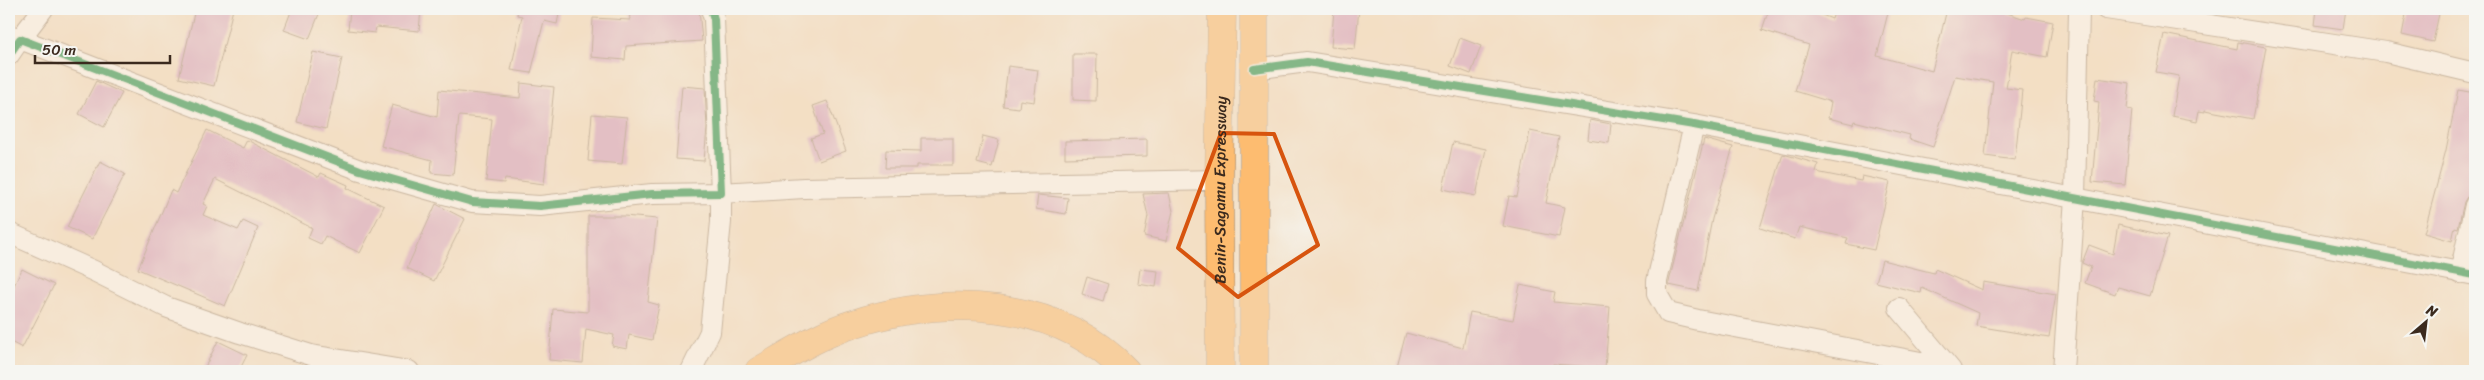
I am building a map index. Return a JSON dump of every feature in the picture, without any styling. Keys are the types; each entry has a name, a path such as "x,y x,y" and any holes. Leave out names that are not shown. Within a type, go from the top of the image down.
{"highway":[{"name":"Benin-Sagamu Expressway","path":"1220,371 1218,180 1222,9"},
{"path":"1254,9 1254,371"},
{"path":"759,371 802,346 853,324 902,312 966,306 1001,308 1046,320 1082,337 1111,356 1126,371"}],"street":[{"path":"43,9 12,43 360,170 472,202 540,206 652,194 721,193 804,188 1218,180"},
{"path":"691,371 710,332 721,222 714,19 711,9"},
{"path":"2063,371 2075,198 2079,9"},
{"path":"2106,9 2386,52 2475,73"},
{"path":"1254,69 1308,62 1694,125 2468,274 2475,204"},
{"path":"1694,125 1656,282 1657,294 1668,312 1698,320 1950,369"},
{"path":"9,233 94,271 166,307 240,333 311,355 409,371"},
{"path":"1899,308 1950,369"}],"highlighted area":[{"path":"1221,133 1274,134 1318,245 1238,297 1178,248"}],"building":[{"path":"195,9 233,9 214,86 179,78"},
{"path":"292,9 321,9 309,39 284,30"},
{"path":"350,9 421,9 419,31 376,27 375,33 348,30"},
{"path":"518,9 560,9 557,24 544,21 531,73 511,70 522,16 517,15"},
{"path":"629,9 699,9 702,41 626,46 625,60 591,57 593,18 630,20"},
{"path":"1334,9 1359,9 1355,49 1331,47"},
{"path":"1769,9 1807,9 1832,19 1835,9 1889,9 1877,56 1932,71 1947,9 1995,9 2025,19 2026,17 2053,22 2047,57 2012,50 2006,88 2022,90 2015,160 1985,156 1993,82 1955,76 1933,147 1909,139 1910,135 1854,121 1853,124 1828,118 1831,102 1795,91 1809,45 1762,30"},
{"path":"2317,9 2346,9 2343,29 2315,25"},
{"path":"2407,9 2440,9 2433,42 2402,35"},
{"path":"2164,34 2237,49 2238,42 2266,47 2253,119 2205,110 2205,112 2199,111 2197,121 2172,116 2179,76 2156,72"},
{"path":"1460,38 1481,46 1471,74 1450,66"},
{"path":"313,52 342,58 326,129 297,122"},
{"path":"1073,54 1097,54 1096,101 1073,100"},
{"path":"1008,66 1038,70 1034,102 1020,100 1019,108 1003,106"},
{"path":"2097,78 2130,83 2127,109 2132,110 2125,185 2092,182 2099,102 2094,101"},
{"path":"96,81 122,93 104,127 79,114"},
{"path":"521,83 554,87 544,184 505,179 504,183 486,181 492,119 459,116 453,175 431,173 432,160 381,146 392,105 437,117 439,90 520,98"},
{"path":"682,86 705,88 707,128 704,161 676,159"},
{"path":"2458,90 2475,93 2475,149 2472,165 2475,165 2475,193 2467,197 2464,202 2458,228 2455,227 2452,241 2424,233 2446,150"},
{"path":"827,101 846,151 819,161 811,138 823,134 813,106"},
{"path":"592,114 627,117 622,164 588,161"},
{"path":"1590,120 1611,124 1609,143 1588,140"},
{"path":"207,130 243,148 247,140 319,177 321,173 348,185 347,188 384,206 360,253 325,236 321,244 308,238 312,228 215,179 203,204 207,206 203,215 238,230 243,221 258,228 225,306 138,269 171,190 176,193"},
{"path":"1530,131 1559,137 1546,203 1565,207 1559,237 1503,226 1509,196 1517,197"},
{"path":"983,136 999,140 992,167 977,163"},
{"path":"921,138 953,138 953,165 917,165 917,168 885,168 886,150 921,151"},
{"path":"1147,139 1147,156 1065,158 1065,141"},
{"path":"1704,139 1733,147 1712,219 1698,291 1669,285 1669,282"},
{"path":"1453,142 1486,149 1476,196 1443,189"},
{"path":"1783,154 1818,164 1816,172 1861,181 1862,176 1890,182 1874,250 1846,244 1848,238 1799,227 1795,239 1760,228"},
{"path":"100,161 125,174 92,239 67,227"},
{"path":"1169,193 1173,211 1166,241 1144,236 1148,216 1143,194"},
{"path":"1038,195 1068,198 1066,214 1036,209"},
{"path":"436,204 465,219 434,281 407,268"},
{"path":"588,216 624,216 657,219 648,302 659,305 652,340 629,335 627,349 612,346 614,335 586,329 583,363 549,360 553,309 588,312"},
{"path":"2118,225 2168,236 2150,296 2118,287 2115,294 2085,283 2091,267 2082,263 2089,245 2113,254"},
{"path":"1882,260 1934,273 1935,269 1982,290 1983,282 2056,294 2049,338 1976,326 1978,313 1922,288 1921,293 1876,282"},
{"path":"22,269 54,285 22,348 9,341 9,296"},
{"path":"1140,269 1158,271 1156,287 1138,284"},
{"path":"1087,277 1108,284 1103,301 1082,294"},
{"path":"1520,285 1555,292 1553,302 1610,307 1605,368 1553,364 1551,371 1396,371 1406,333 1463,348 1470,312 1513,320"},
{"path":"218,341 247,355 239,371 203,371"}],"cycle path":[{"path":"9,55 20,39 360,170 472,202 540,206 652,194 721,193 714,19 711,9"},
{"path":"1254,69 1307,62 1694,125 2475,275"}]}
